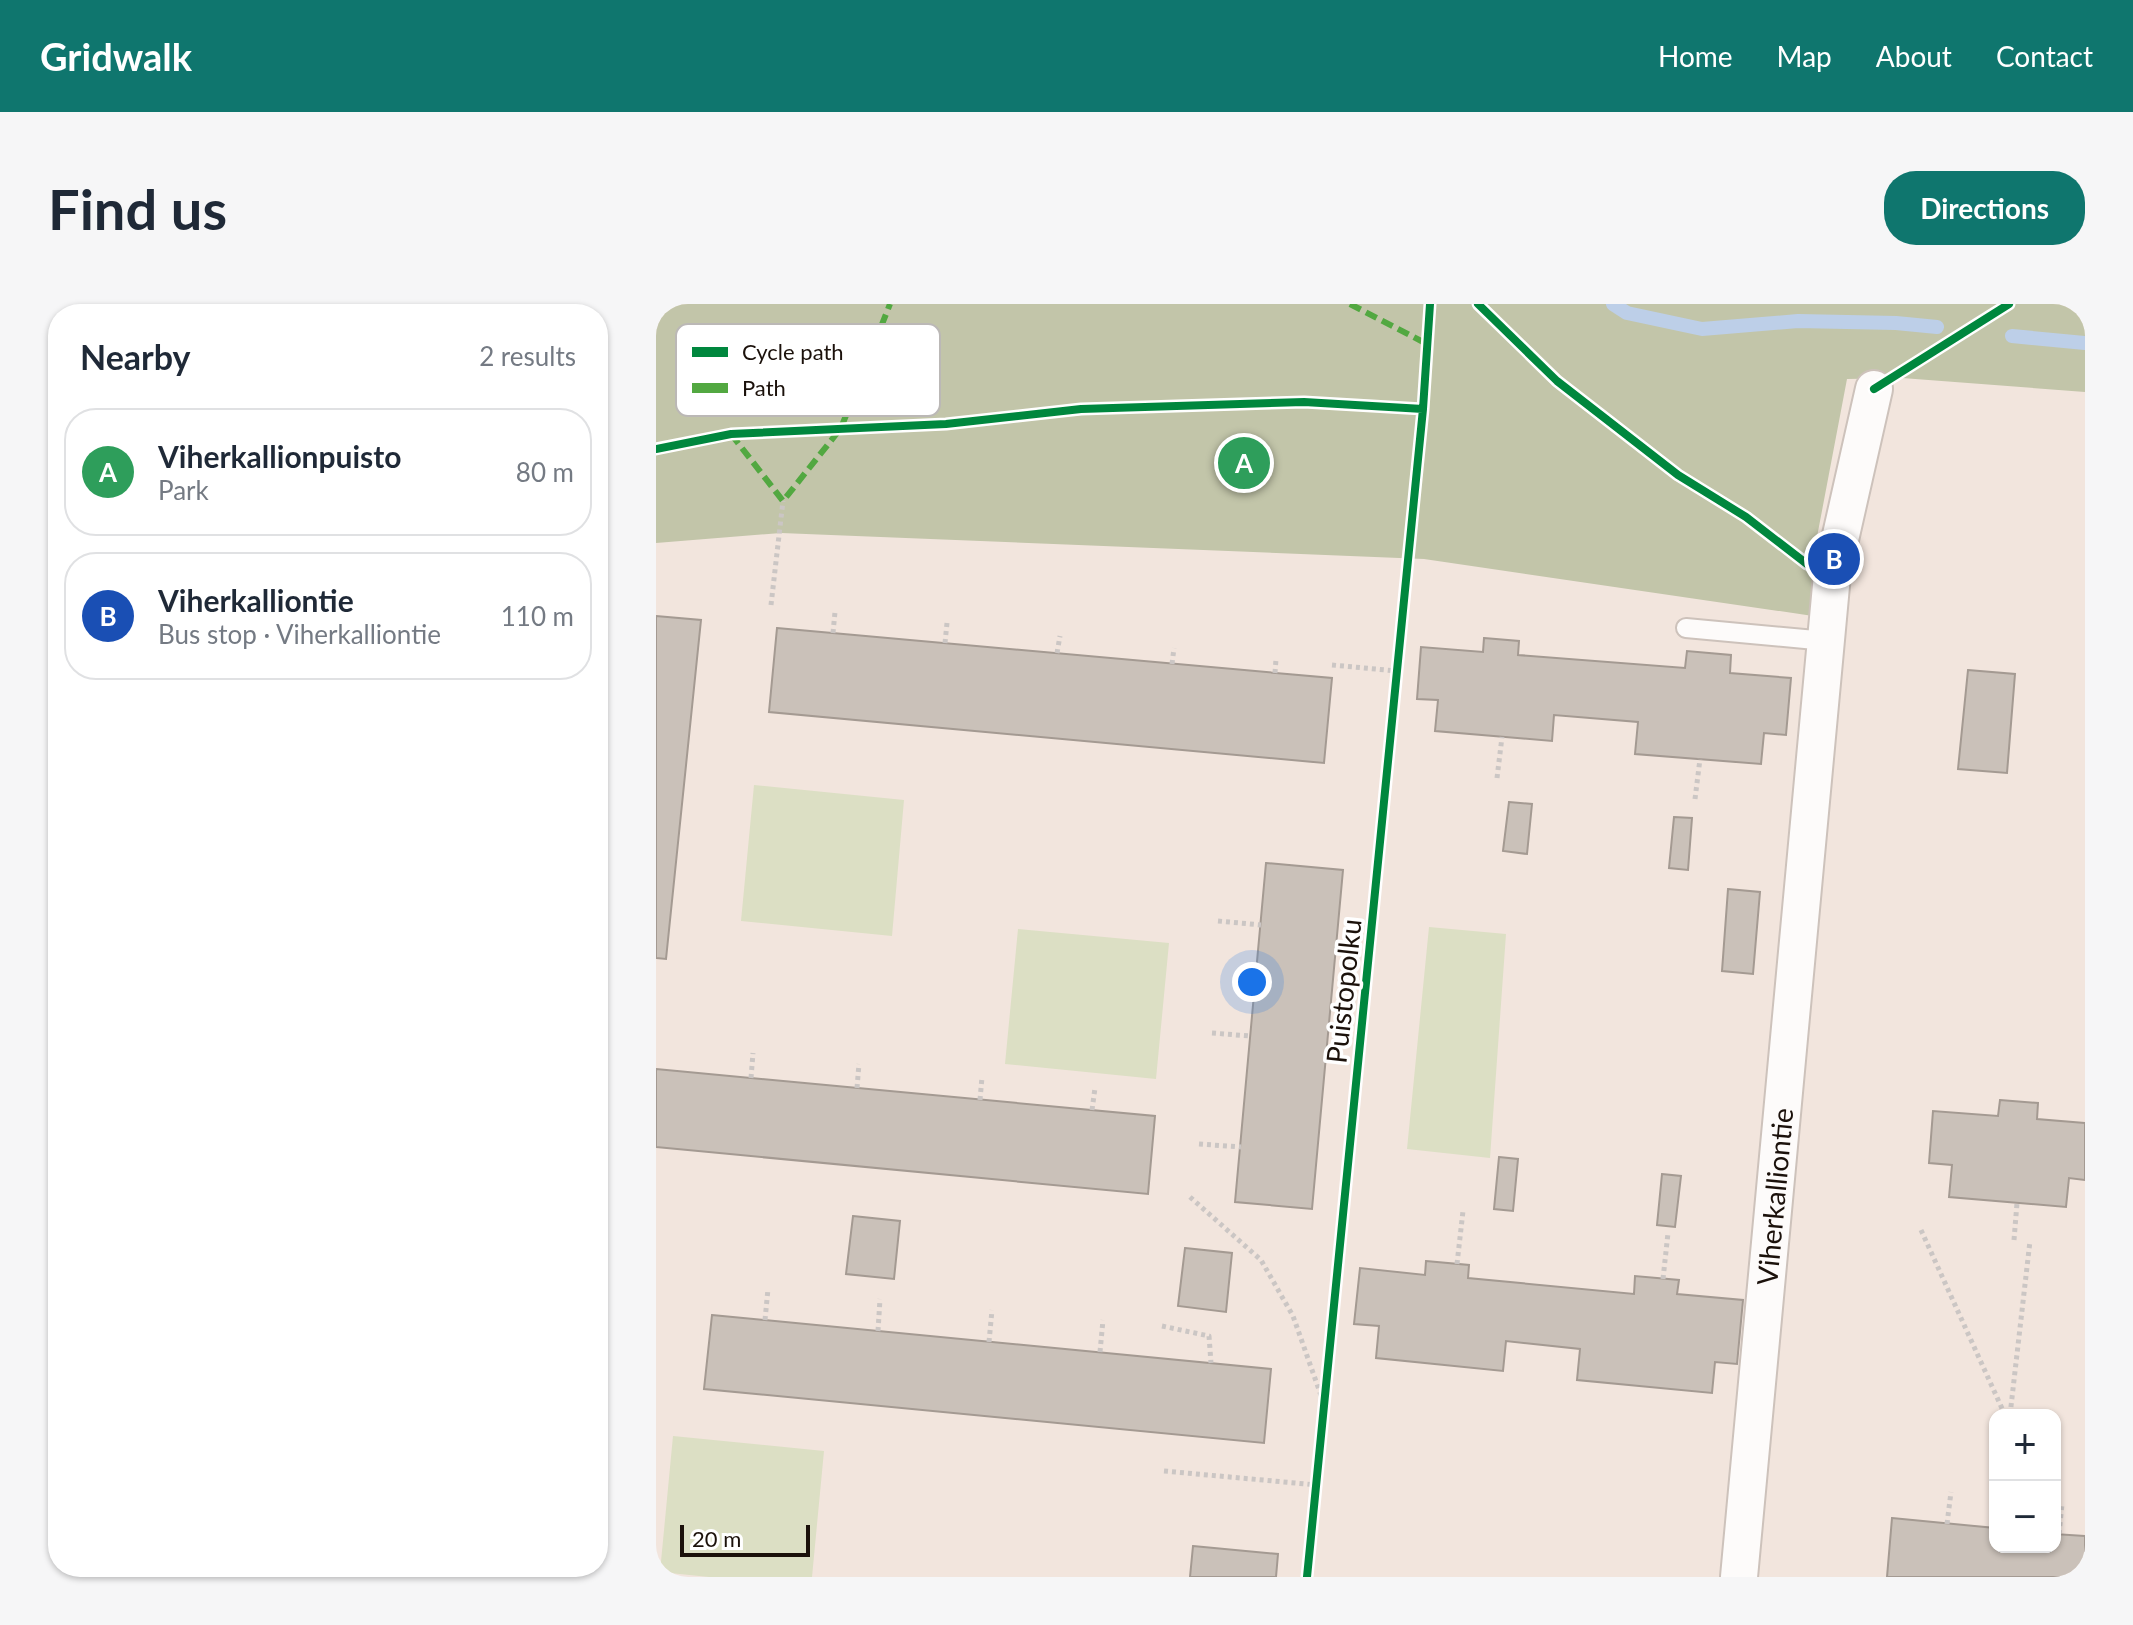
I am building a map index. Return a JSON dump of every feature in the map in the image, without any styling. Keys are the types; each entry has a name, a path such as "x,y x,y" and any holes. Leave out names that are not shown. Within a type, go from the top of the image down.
{"street":[{"name":"Viherkalliontie","path":"1739,1577 1832,575 1874,389"}],"lane":[{"path":"1686,628 1826,641"}],"path":[{"path":"771,605 783,501"},
{"path":"833,633 835,612"},
{"path":"945,643 947,623"},
{"path":"1057,653 1060,636"},
{"path":"1172,664 1174,648"},
{"path":"1396,684 1399,655"},
{"path":"1275,673 1276,659"},
{"path":"1332,665 1397,671"},
{"path":"1497,778 1502,737"},
{"path":"1695,799 1700,759"},
{"path":"1218,921 1261,925"},
{"path":"1212,1033 1250,1036"},
{"path":"751,1078 753,1053"},
{"path":"857,1088 859,1064"},
{"path":"980,1100 982,1077"},
{"path":"1092,1110 1095,1088"},
{"path":"1199,1144 1241,1147"},
{"path":"1190,1197 1261,1260 1293,1316 1324,1404"},
{"path":"2014,1240 2017,1203"},
{"path":"1457,1264 1463,1211"},
{"path":"1921,1230 2004,1409"},
{"path":"1663,1279 1668,1233"},
{"path":"2008,1409 2030,1241"},
{"path":"765,1320 768,1289"},
{"path":"878,1331 880,1299"},
{"path":"989,1342 992,1310"},
{"path":"1100,1352 1103,1320"},
{"path":"1162,1326 1209,1336 1211,1363"},
{"path":"1323,1417 1326,1388"},
{"path":"1164,1471 1317,1485"},
{"path":"1315,1500 1318,1471"},
{"path":"1947,1524 1951,1492"},
{"path":"2061,1514 2062,1504"}],"green space":[{"path":"656,304 2085,304 2085,392 1902,378 1847,379 1817,537 1813,616 1424,559 781,533 656,543"},
{"path":"754,785 904,800 892,936 741,921"},
{"path":"1429,927 1506,934 1490,1158 1407,1149"},
{"path":"1018,929 1169,943 1156,1079 1005,1064"},
{"path":"673,1436 824,1451 812,1577 709,1577 660,1572"}],"building":[{"path":"656,616 701,620 666,959 656,958"},
{"path":"777,628 1332,678 1324,763 769,712"},
{"path":"1484,638 1519,641 1518,655 1685,668 1687,651 1731,655 1730,673 1791,678 1786,735 1764,733 1761,764 1635,754 1638,722 1554,715 1552,741 1435,731 1438,700 1417,699 1421,647 1483,652"},
{"path":"1968,670 2015,674 2007,773 1958,769"},
{"path":"1509,802 1532,804 1527,854 1503,851"},
{"path":"1674,817 1692,818 1688,870 1669,868"},
{"path":"1266,863 1343,870 1312,1209 1235,1202"},
{"path":"1728,889 1760,892 1753,974 1722,971"},
{"path":"656,1069 1155,1116 1148,1194 656,1147"},
{"path":"2000,1100 2038,1103 2037,1119 2085,1123 2085,1180 2069,1178 2066,1207 1949,1197 1952,1165 1929,1163 1933,1111 1998,1116"},
{"path":"1499,1157 1518,1159 1513,1211 1494,1209"},
{"path":"1662,1174 1681,1176 1675,1227 1657,1225"},
{"path":"853,1216 900,1221 894,1279 846,1274"},
{"path":"1185,1248 1232,1253 1226,1312 1178,1306"},
{"path":"1426,1261 1469,1265 1468,1278 1634,1294 1635,1276 1679,1280 1677,1294 1743,1300 1737,1364 1715,1362 1712,1393 1577,1380 1580,1349 1506,1341 1503,1371 1376,1358 1379,1326 1354,1324 1360,1268 1425,1275"},
{"path":"712,1315 1271,1369 1264,1443 704,1389"},
{"path":"1892,1518 1989,1527 1989,1553 2061,1553 2061,1534 2085,1536 2085,1577 1887,1577"},
{"path":"1193,1546 1278,1554 1276,1577 1190,1577"}],"waterway":[{"path":"1613,304 1627,313 1702,329 1798,321 1937,327"},
{"path":"2012,336 2085,343"}],"marked path":[{"path":"882,324 890,304"},
{"path":"1350,304 1427,344"},
{"path":"731,434 783,501 841,428 846,416"}],"cycle path":[{"name":"Puistopolku","path":"1307,1577 1423,409 1430,304"},
{"path":"1478,304 1557,381 1678,475 1746,517 1807,564 1832,575"},
{"path":"1874,389 2009,304"},
{"path":"656,449 731,434 946,424 1081,409 1304,402 1423,409"}],"place":[{"name":"Viherkallionpuisto","path":"1244,463"},
{"name":"Viherkalliontie","path":"1834,559"}]}
